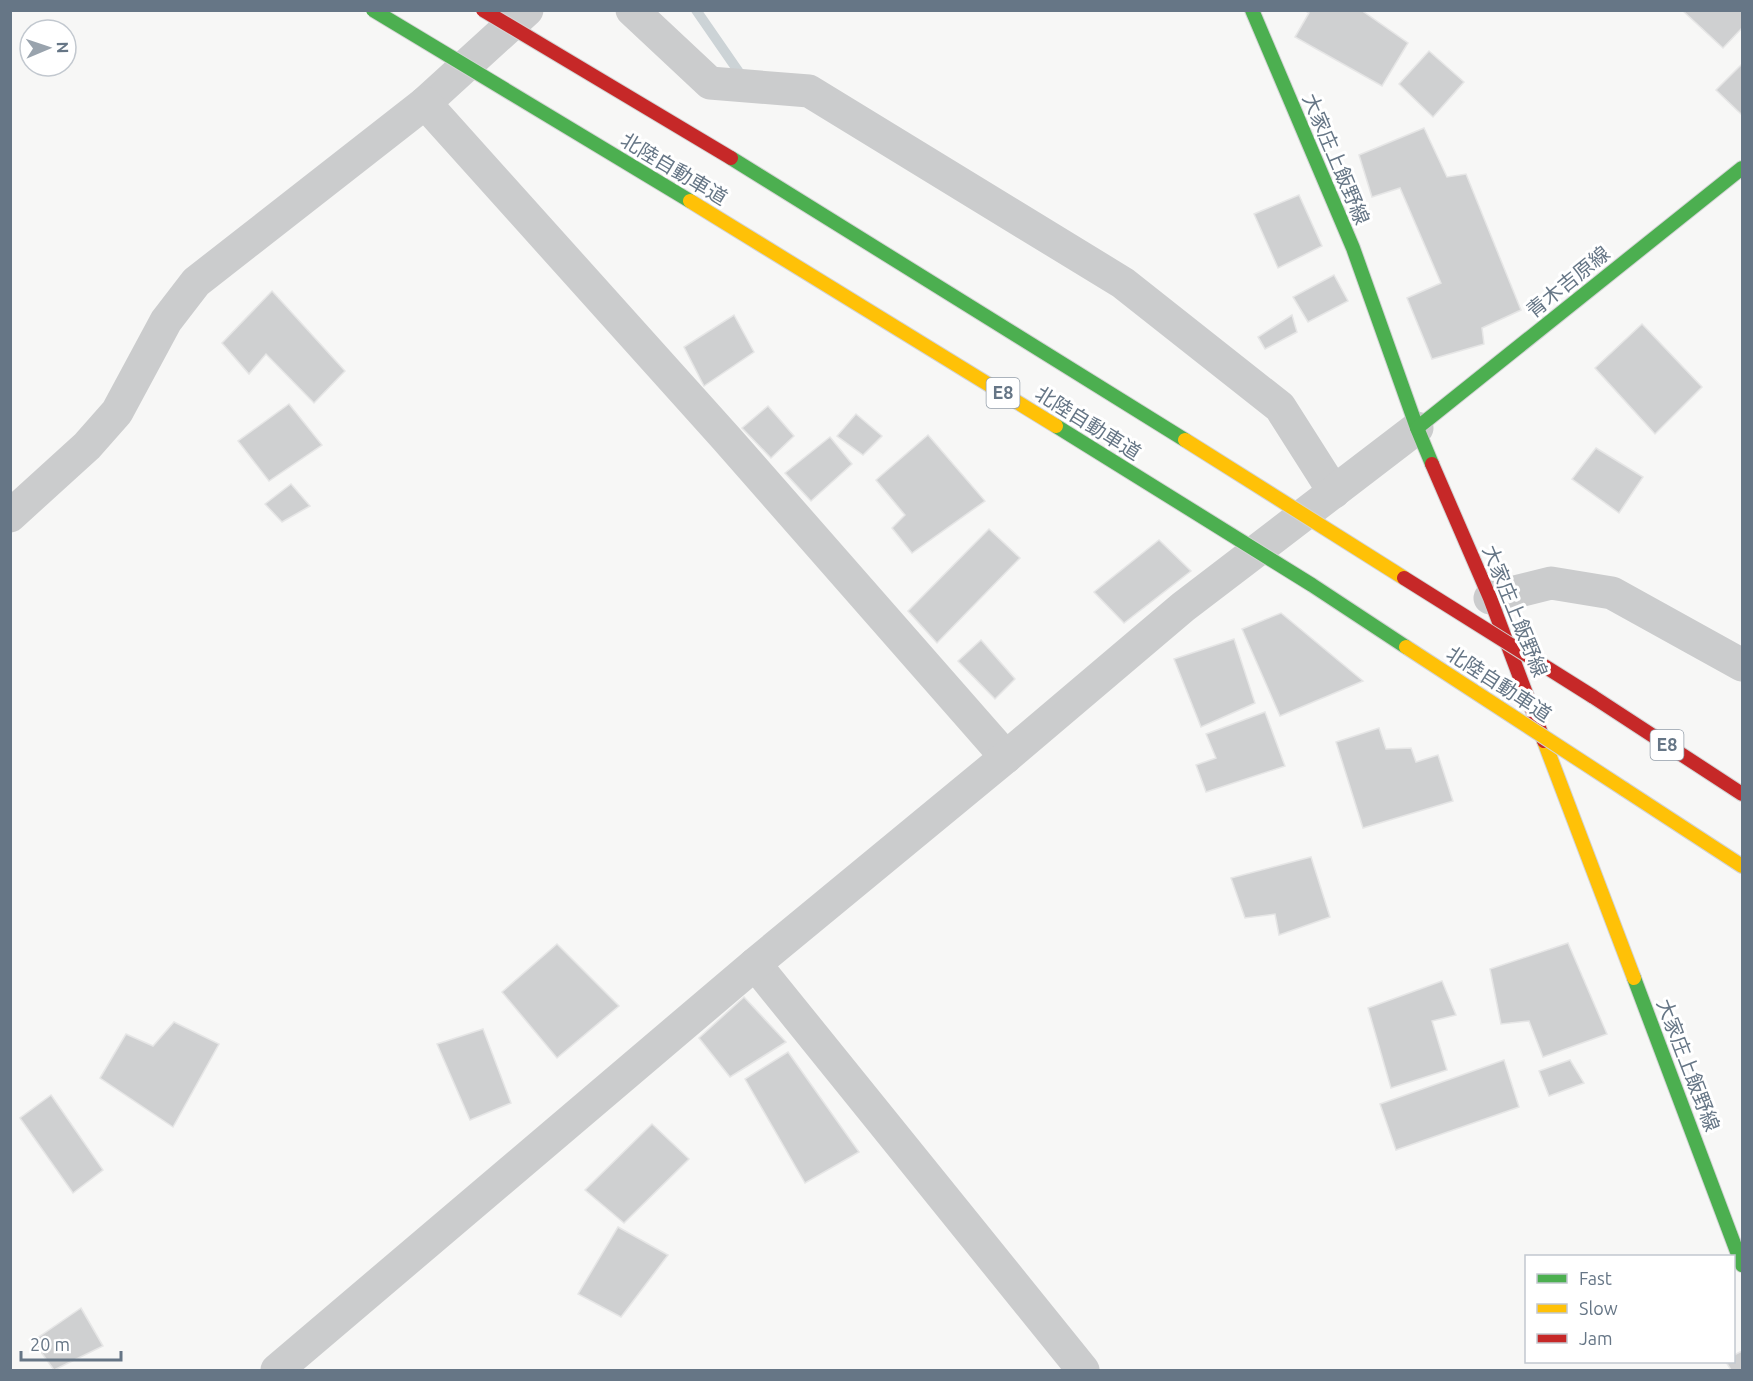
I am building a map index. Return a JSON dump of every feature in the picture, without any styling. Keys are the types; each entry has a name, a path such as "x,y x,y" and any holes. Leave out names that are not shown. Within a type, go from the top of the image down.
{"main road":[{"name":"北陸自動車道","path":"373,10 658,181 1312,585 1743,866"},
{"name":"北陸自動車道","path":"483,10 1028,340 1743,794"},
{"name":"大家庄上飯野線","path":"1252,10 1353,248 1417,428 1491,598 1743,1264"},
{"name":"青木吉原線","path":"1417,428 1743,168"}],"street":[{"path":"10,516 87,446 117,412 166,321 196,282 425,103 527,10"},
{"path":"632,10 710,83 809,91 1123,283 1280,407 1334,492"},
{"path":"425,103 726,438 1006,757"},
{"path":"277,1371 754,963 1006,757 1183,607 1417,428"},
{"path":"1491,598 1551,583 1612,593 1743,665"},
{"path":"754,963 1083,1371"}],"building":[{"path":"1304,10 1361,10 1408,43 1382,86 1295,37 1309,13"},
{"path":"1682,10 1742,10 1742,28 1723,48"},
{"path":"1429,51 1464,82 1433,117 1399,84"},
{"path":"1742,64 1742,113 1741,114 1716,90"},
{"path":"1424,128 1447,177 1466,174 1521,310 1482,328 1484,344 1432,359 1407,298 1441,283 1400,188 1372,197 1359,155"},
{"path":"1299,195 1322,246 1278,268 1254,214"},
{"path":"1334,275 1348,301 1308,322 1293,297"},
{"path":"272,291 345,371 314,403 266,354 249,374 222,343"},
{"path":"734,315 754,352 704,386 684,347"},
{"path":"1292,315 1297,332 1265,349 1258,337"},
{"path":"1642,324 1702,387 1655,434 1595,368"},
{"path":"289,404 322,445 269,481 238,441"},
{"path":"768,406 794,436 771,458 742,428"},
{"path":"856,414 882,436 863,455 837,436"},
{"path":"928,435 985,501 912,553 892,528 905,515 876,480"},
{"path":"830,437 852,464 811,501 785,473"},
{"path":"1596,448 1643,477 1619,513 1572,479"},
{"path":"291,484 310,506 282,522 265,504"},
{"path":"989,529 1020,558 937,643 908,611"},
{"path":"1159,540 1191,571 1124,623 1094,592"},
{"path":"1281,613 1363,681 1280,716 1242,629"},
{"path":"1234,639 1255,703 1201,727 1174,659"},
{"path":"981,640 1015,679 995,699 958,661"},
{"path":"1265,712 1285,766 1206,792 1196,765 1216,758 1206,734"},
{"path":"1379,728 1386,749 1411,748 1416,762 1438,755 1453,801 1363,828 1336,742"},
{"path":"1311,857 1330,917 1279,935 1275,914 1245,918 1231,878"},
{"path":"1568,943 1607,1034 1543,1057 1529,1021 1501,1024 1490,969"},
{"path":"557,944 619,1006 557,1058 502,992"},
{"path":"1442,981 1456,1015 1432,1021 1447,1070 1391,1088 1368,1008"},
{"path":"744,997 786,1042 730,1077 699,1038"},
{"path":"174,1022 219,1044 173,1127 100,1078 126,1034 153,1046"},
{"path":"483,1029 511,1103 470,1120 437,1044"},
{"path":"788,1052 859,1152 805,1183 745,1079"},
{"path":"1504,1060 1519,1107 1396,1150 1380,1104"},
{"path":"1570,1060 1584,1083 1549,1096 1539,1071"},
{"path":"51,1095 103,1170 73,1193 20,1118"},
{"path":"652,1124 689,1159 624,1223 585,1190"},
{"path":"618,1227 668,1255 621,1317 578,1294"},
{"path":"81,1308 103,1346 54,1370 33,1341"},
{"path":"1742,1351 1742,1370 1731,1370 1727,1363 1735,1363 1735,1354"}],"waterway":[{"path":"696,10 743,78"}],"traffic: fast":[{"path":"373,10 690,201"},
{"path":"1252,10 1353,248 1432,464"},
{"path":"731,158 1185,440"},
{"path":"1417,428 1742,168"},
{"path":"1056,426 1312,585 1406,647"},
{"path":"1634,978 1742,1265"}],"traffic: slow":[{"path":"690,201 1056,426"},
{"path":"1185,440 1404,578"},
{"path":"1406,647 1624,789"},
{"path":"1544,741 1634,978"},
{"path":"1624,789 1742,866"}],"traffic: jam":[{"path":"483,10 731,158"},
{"path":"1432,464 1490,598 1544,741"},
{"path":"1404,578 1592,696"},
{"path":"1592,696 1742,794"}]}
